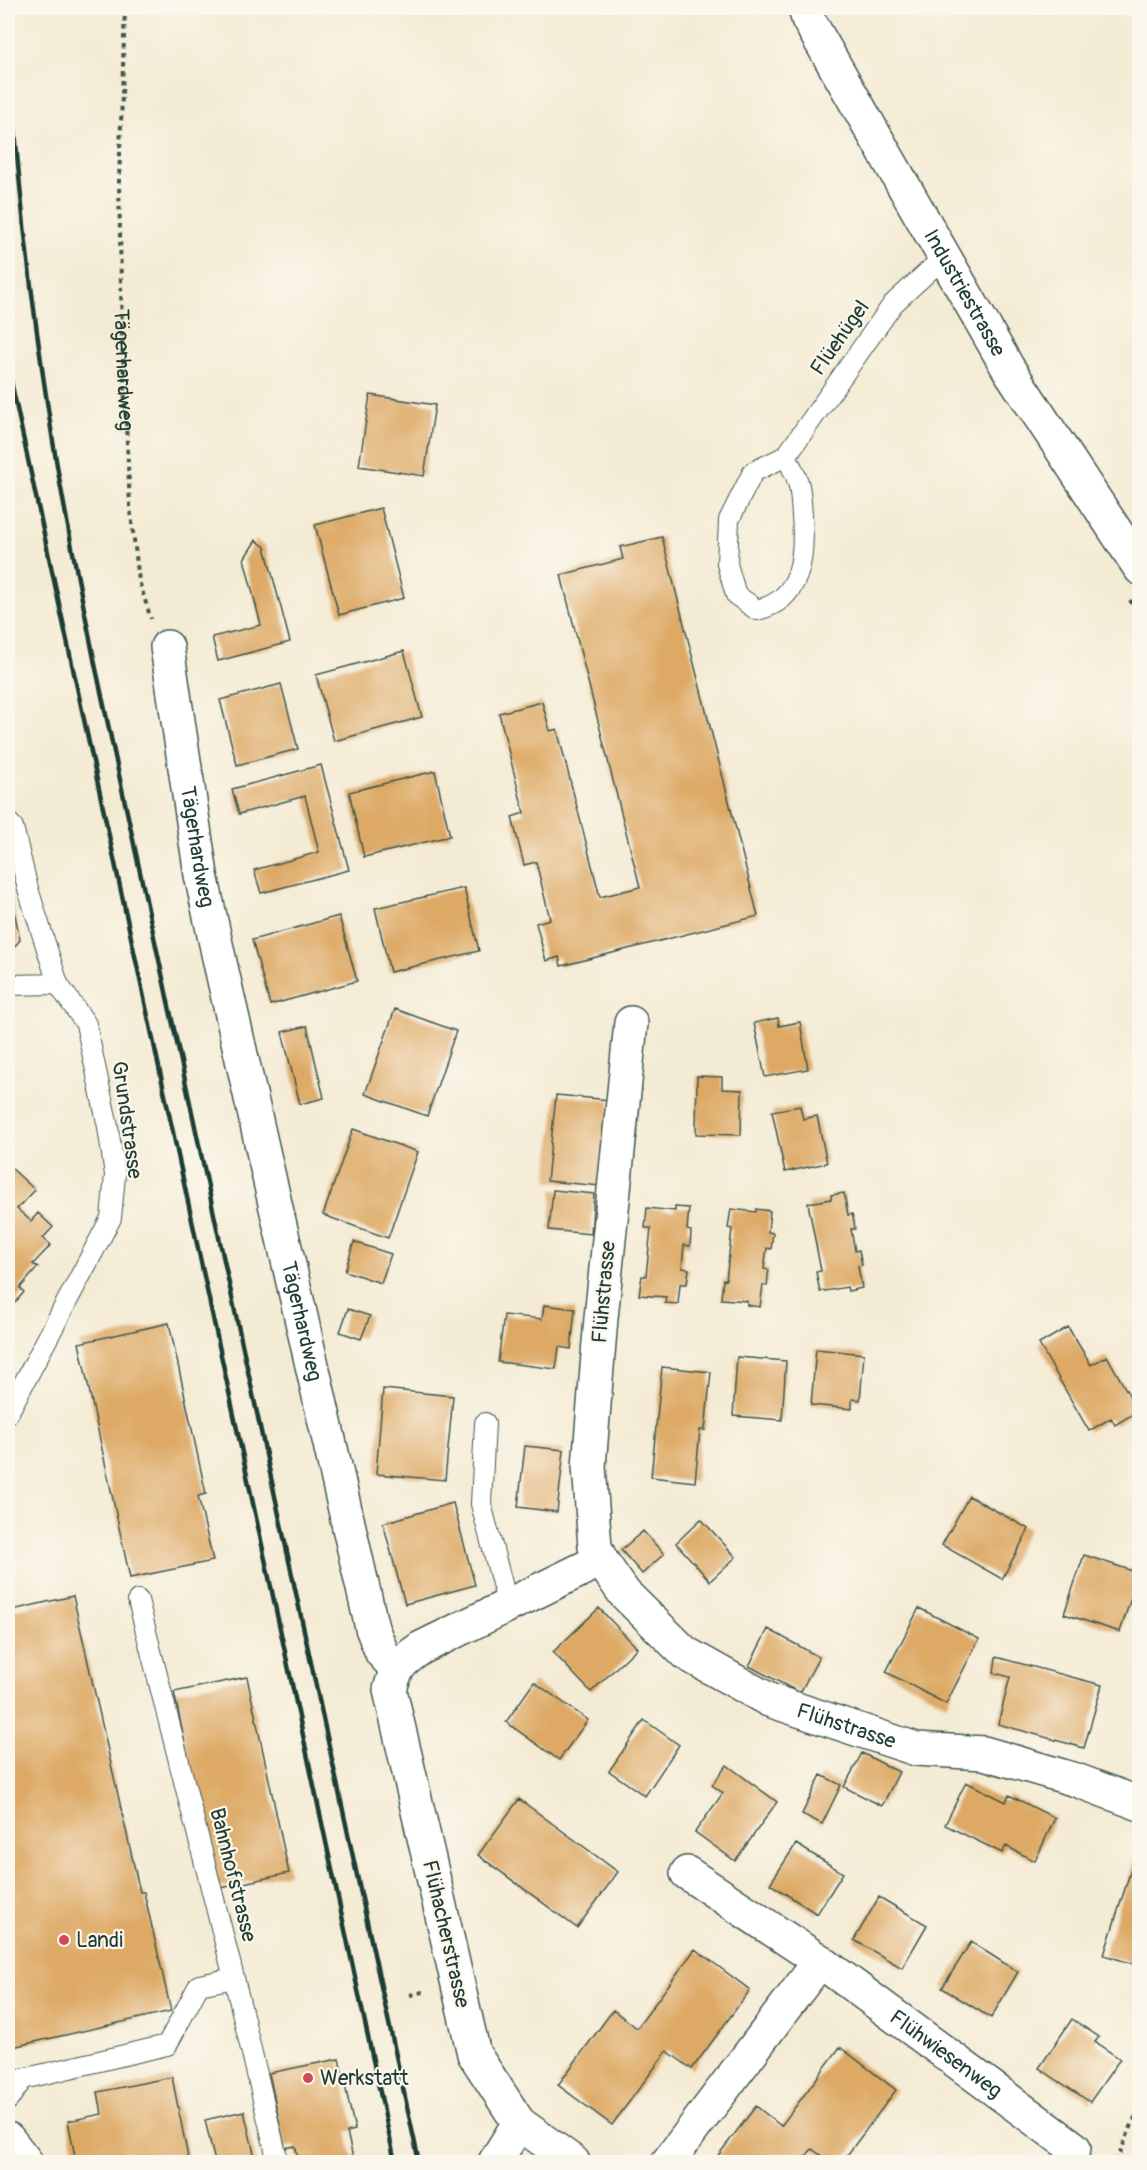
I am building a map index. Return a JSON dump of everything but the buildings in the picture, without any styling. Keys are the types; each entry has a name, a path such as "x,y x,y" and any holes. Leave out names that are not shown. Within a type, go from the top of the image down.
{"street":[{"name":"Industriestrasse","path":"805,8 808,19 1008,368 1140,568"},
{"name":"Tägerhardweg","path":"167,647 201,875 221,967 372,1628 382,1653 396,1668"},
{"name":"Flühstrasse","path":"631,1023 601,1318 589,1466 595,1546 601,1560 624,1593 686,1653 769,1700 916,1749 984,1753 1076,1780 1140,1804"},
{"path":"396,1668 421,1648 601,1560"},
{"name":"Flühacherstrasse","path":"396,1668 390,1690 474,2054 519,2123 573,2163"},
{"name":"Flühwiesenweg","path":"687,1873 820,1961 1074,2148"},
{"path":"668,2163 820,1961"},
{"path":"495,2163 519,2123"},
{"path":"8,2139 26,2163"}],"lane":[{"name":"Flüehügel","path":"786,456 799,485 803,526 802,562 794,585 783,598 771,607 757,610 736,595 727,564 729,520 753,472 786,456 893,304 944,257"},
{"path":"8,822 13,827 28,890 58,984 8,985"},
{"name":"Grundstrasse","path":"8,1413 111,1218 115,1175 108,1127 86,1023 58,984"},
{"path":"485,1423 481,1504 508,1606"},
{"name":"Bahnhofstrasse","path":"138,1600 234,1978 278,2163"},
{"path":"8,2100 23,2079 167,2045 199,1985 234,1978"}],"path":[{"name":"Tägerhardweg","path":"125,8 118,181 130,506 139,581 153,625 167,647"},
{"path":"1116,2163 1140,2106"}],"railway":[{"path":"8,11 18,166 35,320 71,543 95,664 419,2162"},
{"path":"8,367 395,2162"}],"place":[{"name":"Landi","path":"64,1940"},
{"name":"Werkstatt","path":"308,2078"}]}
